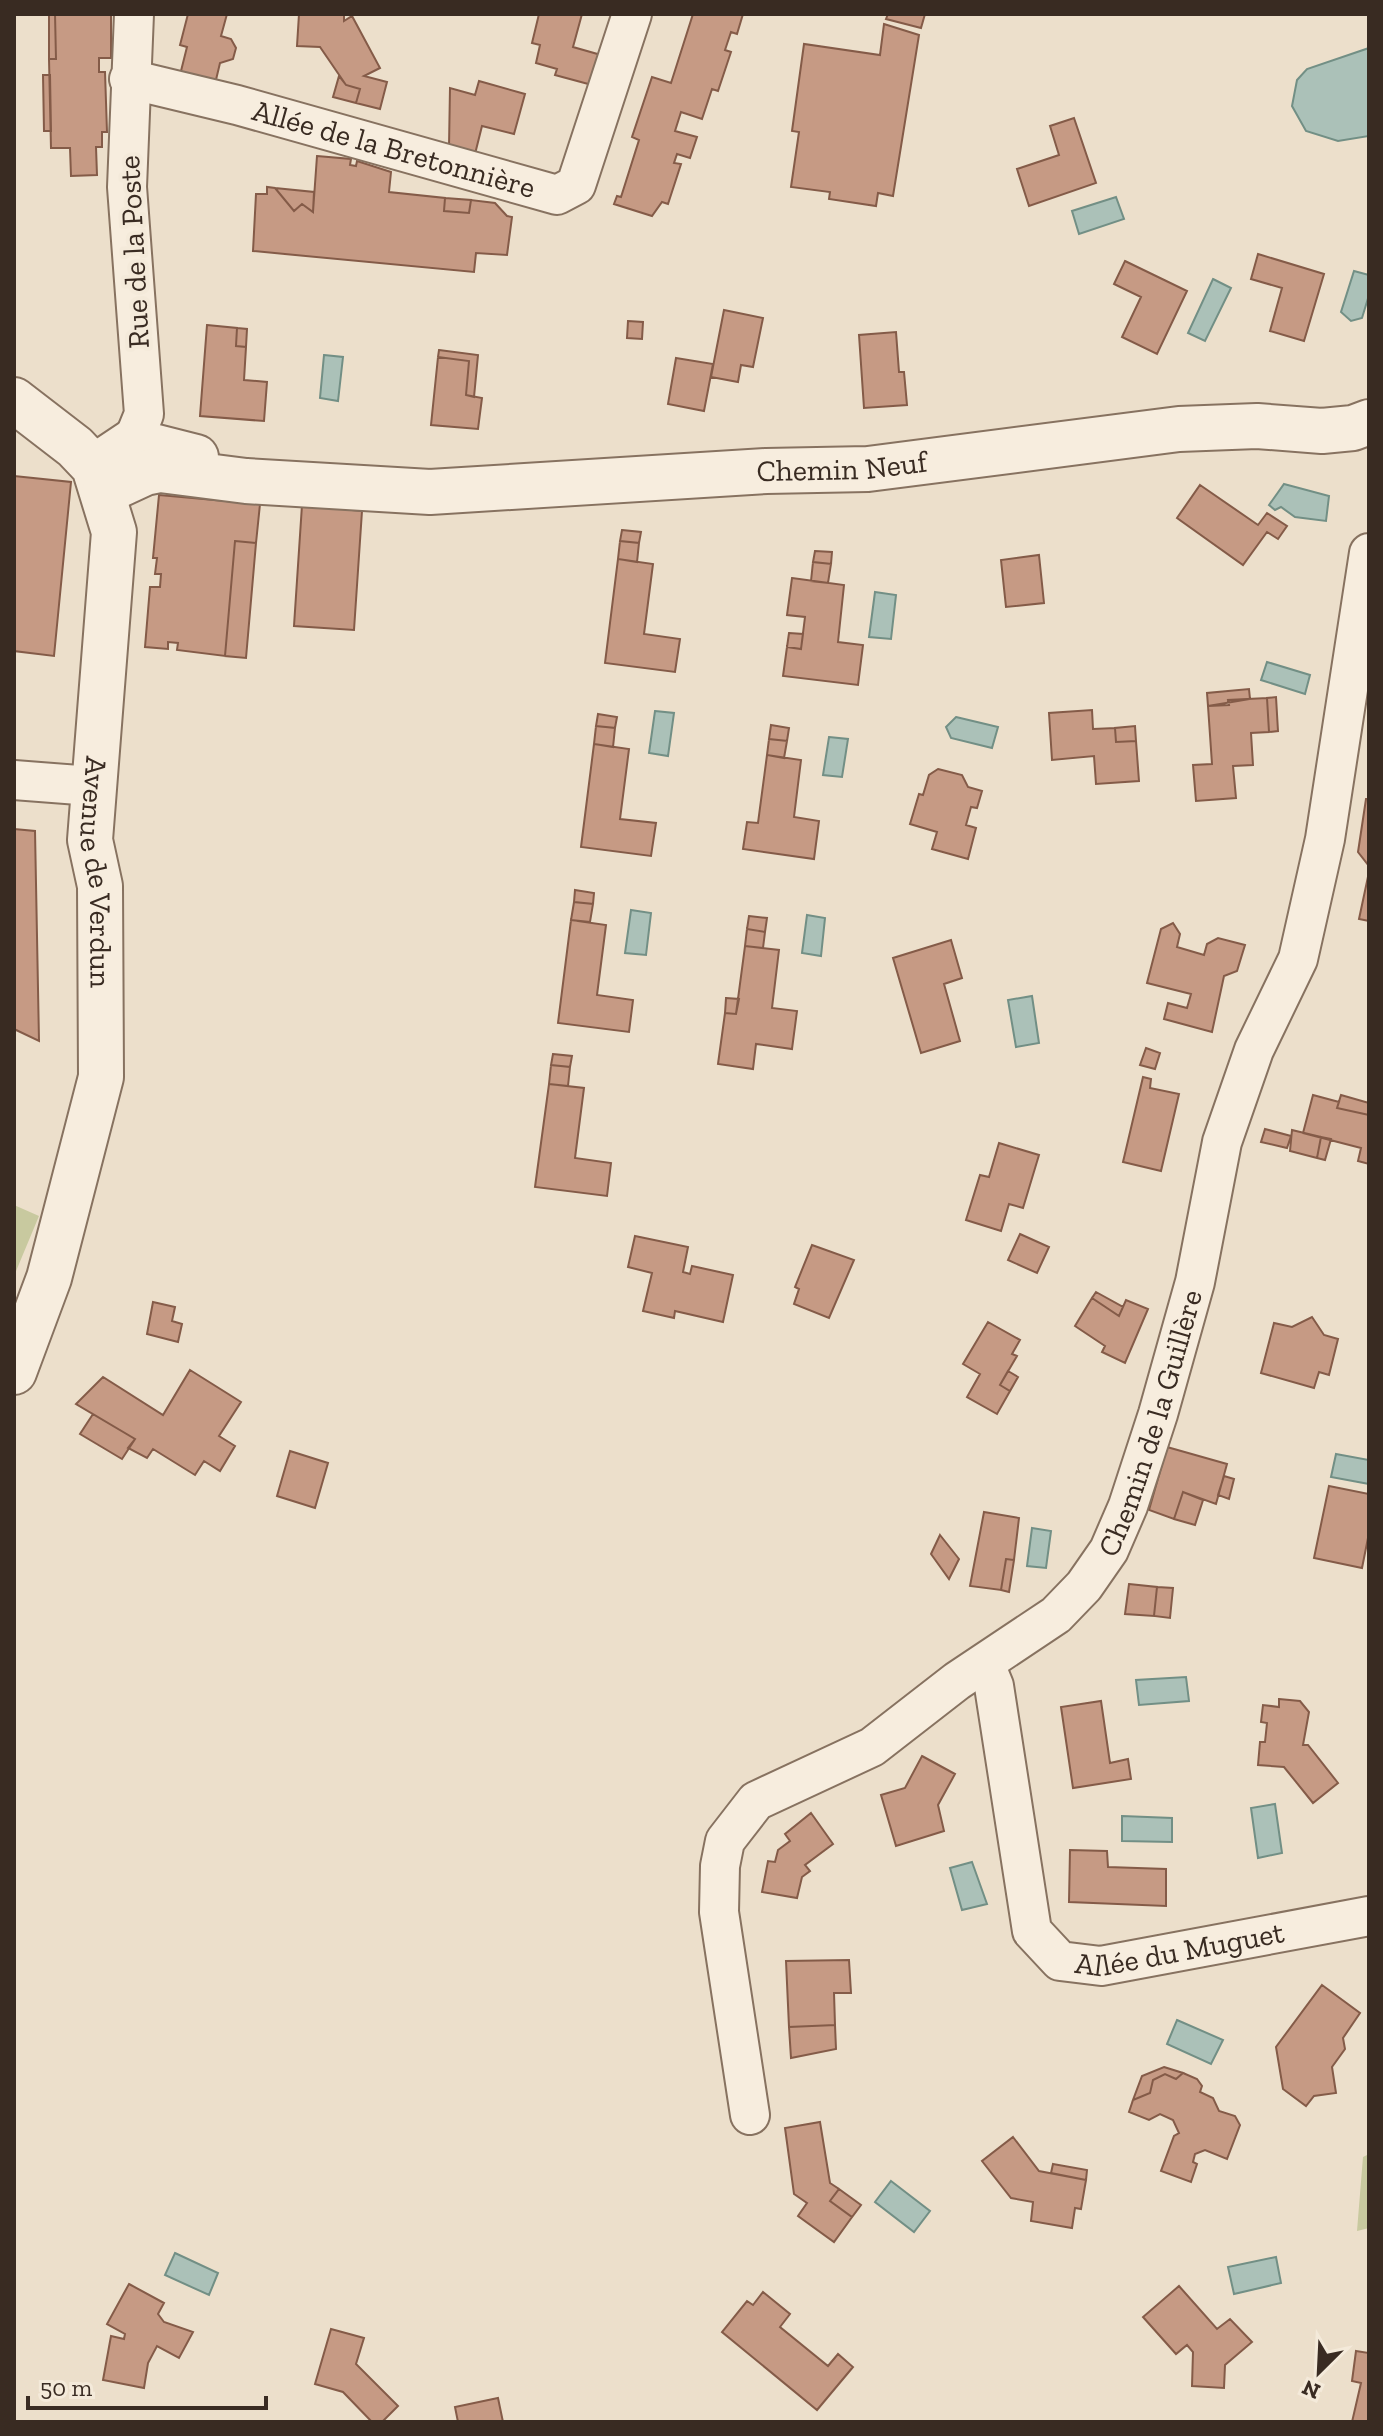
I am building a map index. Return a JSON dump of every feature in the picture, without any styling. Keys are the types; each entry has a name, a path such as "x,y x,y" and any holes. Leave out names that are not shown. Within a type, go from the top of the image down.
{"street":[{"name":"Rue de la Poste","path":"133,441 144,414 127,187 134,14"},
{"name":"Allée de la Bretonnière","path":"129,79 252,109 557,195 576,185 632,14"},
{"path":"14,400 75,447 99,480 133,441"},
{"name":"Chemin Neuf","path":"99,480 160,470 311,485 430,492 766,471 868,469 1179,429 1257,426 1322,431 1353,428 1369,422"},
{"name":"Chemin Neuf","path":"133,441 311,485"},
{"name":"Avenue de Verdun","path":"14,1372 49,1278 101,1077 100,886 90,840 114,532 99,480"},
{"name":"Chemin de la Guillère","path":"750,2115 719,1912 720,1866 725,1841 756,1801 872,1747 1056,1615 1084,1586 1109,1550 1135,1485 1195,1282 1222,1142 1254,1050 1298,959 1325,839 1369,553"},
{"path":"14,780 92,786"},
{"name":"Allée du Muguet","path":"985,1664 994,1686 1032,1931 1060,1961 1101,1966 1369,1916"}],"green space":[{"path":"14,1205 39,1216 14,1276"},
{"path":"1369,2154 1369,2228 1357,2231 1363,2157"}],"shaded area":[{"path":"1369,48 1369,136 1338,141 1306,131 1292,106 1297,80 1307,69"},
{"path":"1116,197 1124,219 1079,234 1072,211"},
{"path":"1354,271 1369,275 1369,295 1362,318 1351,321 1341,312"},
{"path":"1213,279 1231,288 1205,341 1188,333"},
{"path":"324,355 343,357 338,401 320,398"},
{"path":"1284,484 1329,496 1326,521 1295,517 1281,507 1275,510 1269,505"},
{"path":"875,592 896,595 891,639 869,637"},
{"path":"1267,662 1310,675 1305,694 1261,680"},
{"path":"655,711 674,713 668,756 649,753"},
{"path":"956,717 998,727 992,748 951,738 946,727"},
{"path":"829,737 848,739 842,777 823,775"},
{"path":"631,910 651,913 646,955 625,953"},
{"path":"807,915 825,918 821,956 802,953"},
{"path":"1032,996 1039,1043 1016,1047 1008,1000"},
{"path":"1336,1454 1369,1460 1369,1484 1331,1477"},
{"path":"1032,1528 1051,1531 1046,1568 1027,1566"},
{"path":"1186,1677 1189,1701 1139,1705 1136,1680"},
{"path":"1275,1804 1282,1853 1258,1858 1251,1808"},
{"path":"1122,1816 1172,1818 1172,1842 1122,1841"},
{"path":"972,1862 987,1904 962,1910 950,1868"},
{"path":"1177,2020 1223,2040 1211,2064 1167,2044"},
{"path":"891,2181 930,2211 914,2232 875,2202"},
{"path":"175,2253 218,2273 209,2295 165,2275"},
{"path":"1276,2257 1281,2283 1234,2294 1228,2267"}],"building":[{"path":"49,14 55,14 56,59 49,59"},
{"path":"55,14 111,14 111,58 99,58 99,72 105,72 107,132 102,132 102,147 96,147 97,175 71,176 70,148 51,148 49,59 56,59"},
{"path":"188,14 227,14 221,36 231,39 236,48 233,59 220,63 215,84 180,75 187,47 180,45"},
{"path":"299,14 344,14 344,21 352,16 380,68 364,76 387,82 380,109 356,103 360,89 346,85 320,47 297,46"},
{"path":"539,14 582,14 573,47 601,55 592,85 555,75 557,69 536,63 540,45 532,43"},
{"path":"693,14 743,14 737,34 731,32 725,50 731,52 718,91 712,89 702,119 681,112 675,131 697,137 690,158 677,154 674,163 681,164 668,204 662,202 652,216 614,204 617,196 621,197 639,140 632,137 652,77 671,83"},
{"path":"888,14 925,14 921,28 886,19"},
{"path":"884,24 919,35 893,196 878,193 876,206 829,199 830,192 791,187 799,132 792,131 804,44 880,55"},
{"path":"43,75 50,75 51,131 44,131"},
{"path":"339,76 346,85 360,89 356,103 333,97"},
{"path":"479,81 525,94 514,134 482,126 475,154 449,147 450,88 475,95"},
{"path":"1074,118 1096,183 1029,206 1017,169 1059,155 1050,126"},
{"path":"317,156 351,159 350,165 356,166 357,161 391,172 389,192 445,198 444,211 469,213 471,200 495,203 507,216 512,217 507,255 476,253 474,272 253,251 256,194 267,194 267,187 275,188 294,211 302,204 313,212"},
{"path":"275,188 314,192 313,212 302,204 294,211"},
{"path":"445,198 471,200 469,213 444,211"},
{"path":"1258,254 1324,274 1304,341 1270,331 1282,288 1251,279"},
{"path":"1125,261 1187,291 1157,354 1122,337 1141,297 1114,284"},
{"path":"724,310 763,318 753,367 741,365 738,382 711,377"},
{"path":"628,321 643,322 642,339 627,338"},
{"path":"207,325 237,328 236,346 246,347 244,380 267,382 264,421 200,416"},
{"path":"237,328 247,329 246,347 236,346"},
{"path":"896,332 899,372 904,372 907,405 864,408 859,335"},
{"path":"439,350 478,355 474,397 466,395 469,361 438,357"},
{"path":"438,357 469,361 466,395 482,398 478,429 431,425"},
{"path":"676,358 713,364 704,411 668,404"},
{"path":"14,476 71,482 54,656 14,651"},
{"path":"1200,485 1258,525 1267,513 1287,526 1278,539 1267,532 1243,565 1177,518"},
{"path":"159,495 260,504 256,543 235,541 225,656 177,650 178,643 168,642 168,649 145,647 150,587 160,587 161,574 155,574 157,558 153,558"},
{"path":"302,505 362,511 354,630 294,626"},
{"path":"622,530 641,532 639,543 620,541"},
{"path":"235,541 256,543 246,658 225,656"},
{"path":"620,541 639,543 637,562 618,559"},
{"path":"815,551 832,552 831,564 813,562"},
{"path":"1039,555 1044,603 1006,607 1001,560"},
{"path":"618,559 653,564 644,634 680,639 675,672 605,663"},
{"path":"813,562 831,564 828,583 811,581"},
{"path":"792,578 844,585 838,642 863,645 858,685 783,676 787,647 801,649 805,617 787,615"},
{"path":"789,633 803,634 801,649 787,647"},
{"path":"1249,689 1250,699 1208,706 1207,693"},
{"path":"1276,697 1278,731 1269,732 1267,698"},
{"path":"1267,698 1269,732 1251,733 1253,765 1233,766 1236,798 1196,801 1193,765 1212,764 1208,706 1229,705 1228,700"},
{"path":"1092,710 1093,729 1115,728 1116,742 1136,741 1139,781 1096,784 1094,756 1052,760 1049,713"},
{"path":"598,714 617,717 615,728 596,726"},
{"path":"771,725 789,728 787,741 769,739"},
{"path":"596,726 615,728 613,747 594,744"},
{"path":"1135,726 1136,741 1116,742 1115,728"},
{"path":"769,739 787,741 784,758 767,755"},
{"path":"594,744 629,749 620,819 656,823 651,856 581,847"},
{"path":"767,755 801,760 794,817 819,821 814,859 743,849 747,822 758,823"},
{"path":"938,769 962,775 968,787 982,791 977,808 971,807 966,825 976,828 968,859 932,849 937,832 910,824 919,794 923,795 929,775"},
{"path":"1366,799 1369,799 1369,866 1358,852"},
{"path":"14,829 35,831 39,1041 14,1029"},
{"path":"1369,872 1369,921 1359,919"},
{"path":"575,890 594,893 593,904 574,902"},
{"path":"574,902 593,904 590,922 571,920"},
{"path":"749,916 767,918 765,932 747,929"},
{"path":"571,920 606,925 597,995 633,1000 629,1032 558,1023"},
{"path":"1173,923 1180,934 1177,947 1204,955 1207,944 1218,938 1245,945 1237,971 1224,976 1212,1032 1164,1019 1168,1003 1187,1008 1191,994 1147,983 1161,929"},
{"path":"747,929 765,932 763,948 745,946"},
{"path":"951,940 962,978 944,984 960,1041 921,1053 893,958"},
{"path":"745,946 779,950 772,1008 797,1011 792,1049 756,1044 753,1069 718,1064 725,1013 736,1014"},
{"path":"726,998 739,999 736,1014 725,1013"},
{"path":"1146,1048 1160,1053 1155,1069 1140,1065"},
{"path":"553,1054 572,1056 570,1067 551,1065"},
{"path":"551,1065 570,1067 568,1086 549,1084"},
{"path":"1143,1077 1151,1079 1150,1088 1179,1094 1161,1171 1123,1162"},
{"path":"549,1084 584,1088 575,1158 611,1163 607,1196 535,1187"},
{"path":"1313,1095 1339,1102 1337,1108 1369,1115 1369,1164 1358,1161 1361,1148 1303,1133"},
{"path":"1341,1095 1369,1103 1369,1115 1337,1108"},
{"path":"1265,1129 1291,1136 1287,1148 1261,1142"},
{"path":"1292,1130 1321,1137 1317,1158 1290,1151"},
{"path":"1321,1137 1331,1139 1325,1160 1317,1158"},
{"path":"999,1143 1039,1155 1023,1208 1009,1204 1001,1231 966,1220 980,1175 989,1177"},
{"path":"1020,1234 1049,1247 1037,1273 1008,1260"},
{"path":"635,1236 688,1247 683,1272 690,1274 692,1266 733,1275 723,1322 675,1311 674,1318 643,1311 652,1273 628,1267"},
{"path":"812,1245 854,1260 829,1318 794,1304 799,1289 795,1287"},
{"path":"1096,1292 1123,1307 1119,1316 1092,1298"},
{"path":"1092,1298 1119,1316 1126,1300 1148,1309 1125,1363 1102,1352 1105,1346 1075,1326"},
{"path":"153,1302 175,1307 172,1321 182,1324 178,1342 147,1334"},
{"path":"1312,1317 1324,1335 1338,1339 1329,1375 1319,1372 1314,1388 1261,1373 1274,1323 1292,1327"},
{"path":"988,1322 1020,1340 1012,1354 1017,1356 1000,1385 1010,1391 997,1414 967,1397 980,1374 963,1364"},
{"path":"190,1370 241,1402 219,1436 235,1446 220,1471 204,1461 195,1475 153,1449 147,1458 128,1448 135,1439 76,1404 103,1377 163,1415"},
{"path":"1008,1371 1018,1377 1010,1391 1000,1385"},
{"path":"93,1414 135,1439 122,1459 80,1434"},
{"path":"1167,1447 1227,1464 1216,1504 1183,1492 1174,1519 1149,1510"},
{"path":"290,1451 328,1463 315,1508 277,1496"},
{"path":"1224,1476 1234,1479 1229,1499 1218,1495"},
{"path":"1329,1486 1369,1494 1369,1533 1362,1568 1314,1558"},
{"path":"1183,1492 1203,1500 1195,1525 1174,1519"},
{"path":"984,1512 1019,1518 1014,1560 1006,1559 1001,1590 970,1586"},
{"path":"940,1535 959,1559 949,1579 931,1554"},
{"path":"1006,1559 1014,1560 1009,1592 1001,1590"},
{"path":"1129,1584 1157,1587 1154,1616 1125,1614"},
{"path":"1157,1587 1173,1588 1170,1618 1154,1616"},
{"path":"1279,1699 1300,1701 1309,1712 1303,1745 1308,1745 1338,1783 1313,1803 1284,1767 1258,1765 1260,1742 1265,1742 1267,1723 1261,1722 1263,1705 1279,1707"},
{"path":"1101,1701 1110,1763 1128,1759 1131,1779 1073,1788 1061,1707"},
{"path":"922,1756 955,1774 938,1805 944,1831 896,1846 881,1795 905,1788"},
{"path":"811,1813 833,1844 805,1865 810,1871 802,1877 797,1898 762,1892 768,1861 775,1862 778,1850 790,1841 785,1834"},
{"path":"1070,1850 1107,1851 1108,1867 1166,1869 1166,1906 1069,1902"},
{"path":"849,1960 851,1993 834,1993 835,2025 789,2027 786,1961"},
{"path":"1322,1985 1360,2013 1343,2038 1345,2049 1332,2067 1336,2093 1314,2096 1306,2106 1283,2089 1276,2047"},
{"path":"835,2025 836,2049 791,2058 789,2027"},
{"path":"1164,2067 1183,2073 1176,2079 1165,2074 1153,2080 1150,2093 1133,2100 1142,2076"},
{"path":"1183,2073 1197,2079 1202,2086 1200,2092 1213,2098 1219,2111 1235,2116 1240,2125 1227,2159 1205,2150 1195,2154 1193,2162 1197,2164 1191,2182 1161,2171 1174,2136 1179,2133 1173,2120 1160,2114 1149,2120 1129,2112 1133,2100 1150,2093 1153,2080 1165,2074 1176,2079"},
{"path":"820,2122 830,2183 839,2189 830,2201 852,2217 834,2242 798,2216 807,2203 794,2194 785,2128"},
{"path":"1013,2137 1039,2171 1086,2180 1081,2209 1075,2208 1072,2228 1031,2221 1033,2202 1011,2198 982,2161"},
{"path":"1053,2164 1087,2170 1086,2180 1051,2173"},
{"path":"839,2189 861,2205 852,2217 830,2201"},
{"path":"129,2284 164,2303 158,2314 164,2322 193,2332 179,2358 157,2346 148,2363 144,2388 103,2380 111,2336 124,2339 125,2334 107,2324"},
{"path":"1179,2286 1217,2329 1230,2319 1252,2342 1225,2365 1224,2388 1192,2386 1193,2352 1187,2345 1176,2354 1143,2317"},
{"path":"763,2292 790,2314 780,2327 828,2366 838,2354 853,2367 817,2410 722,2332 747,2301 753,2305"},
{"path":"331,2329 364,2338 356,2364 398,2406 382,2422 372,2422 343,2392 315,2384"},
{"path":"1356,2351 1369,2353 1369,2422 1352,2422 1361,2383 1352,2381"},
{"path":"498,2398 503,2422 458,2422 455,2407"}]}
